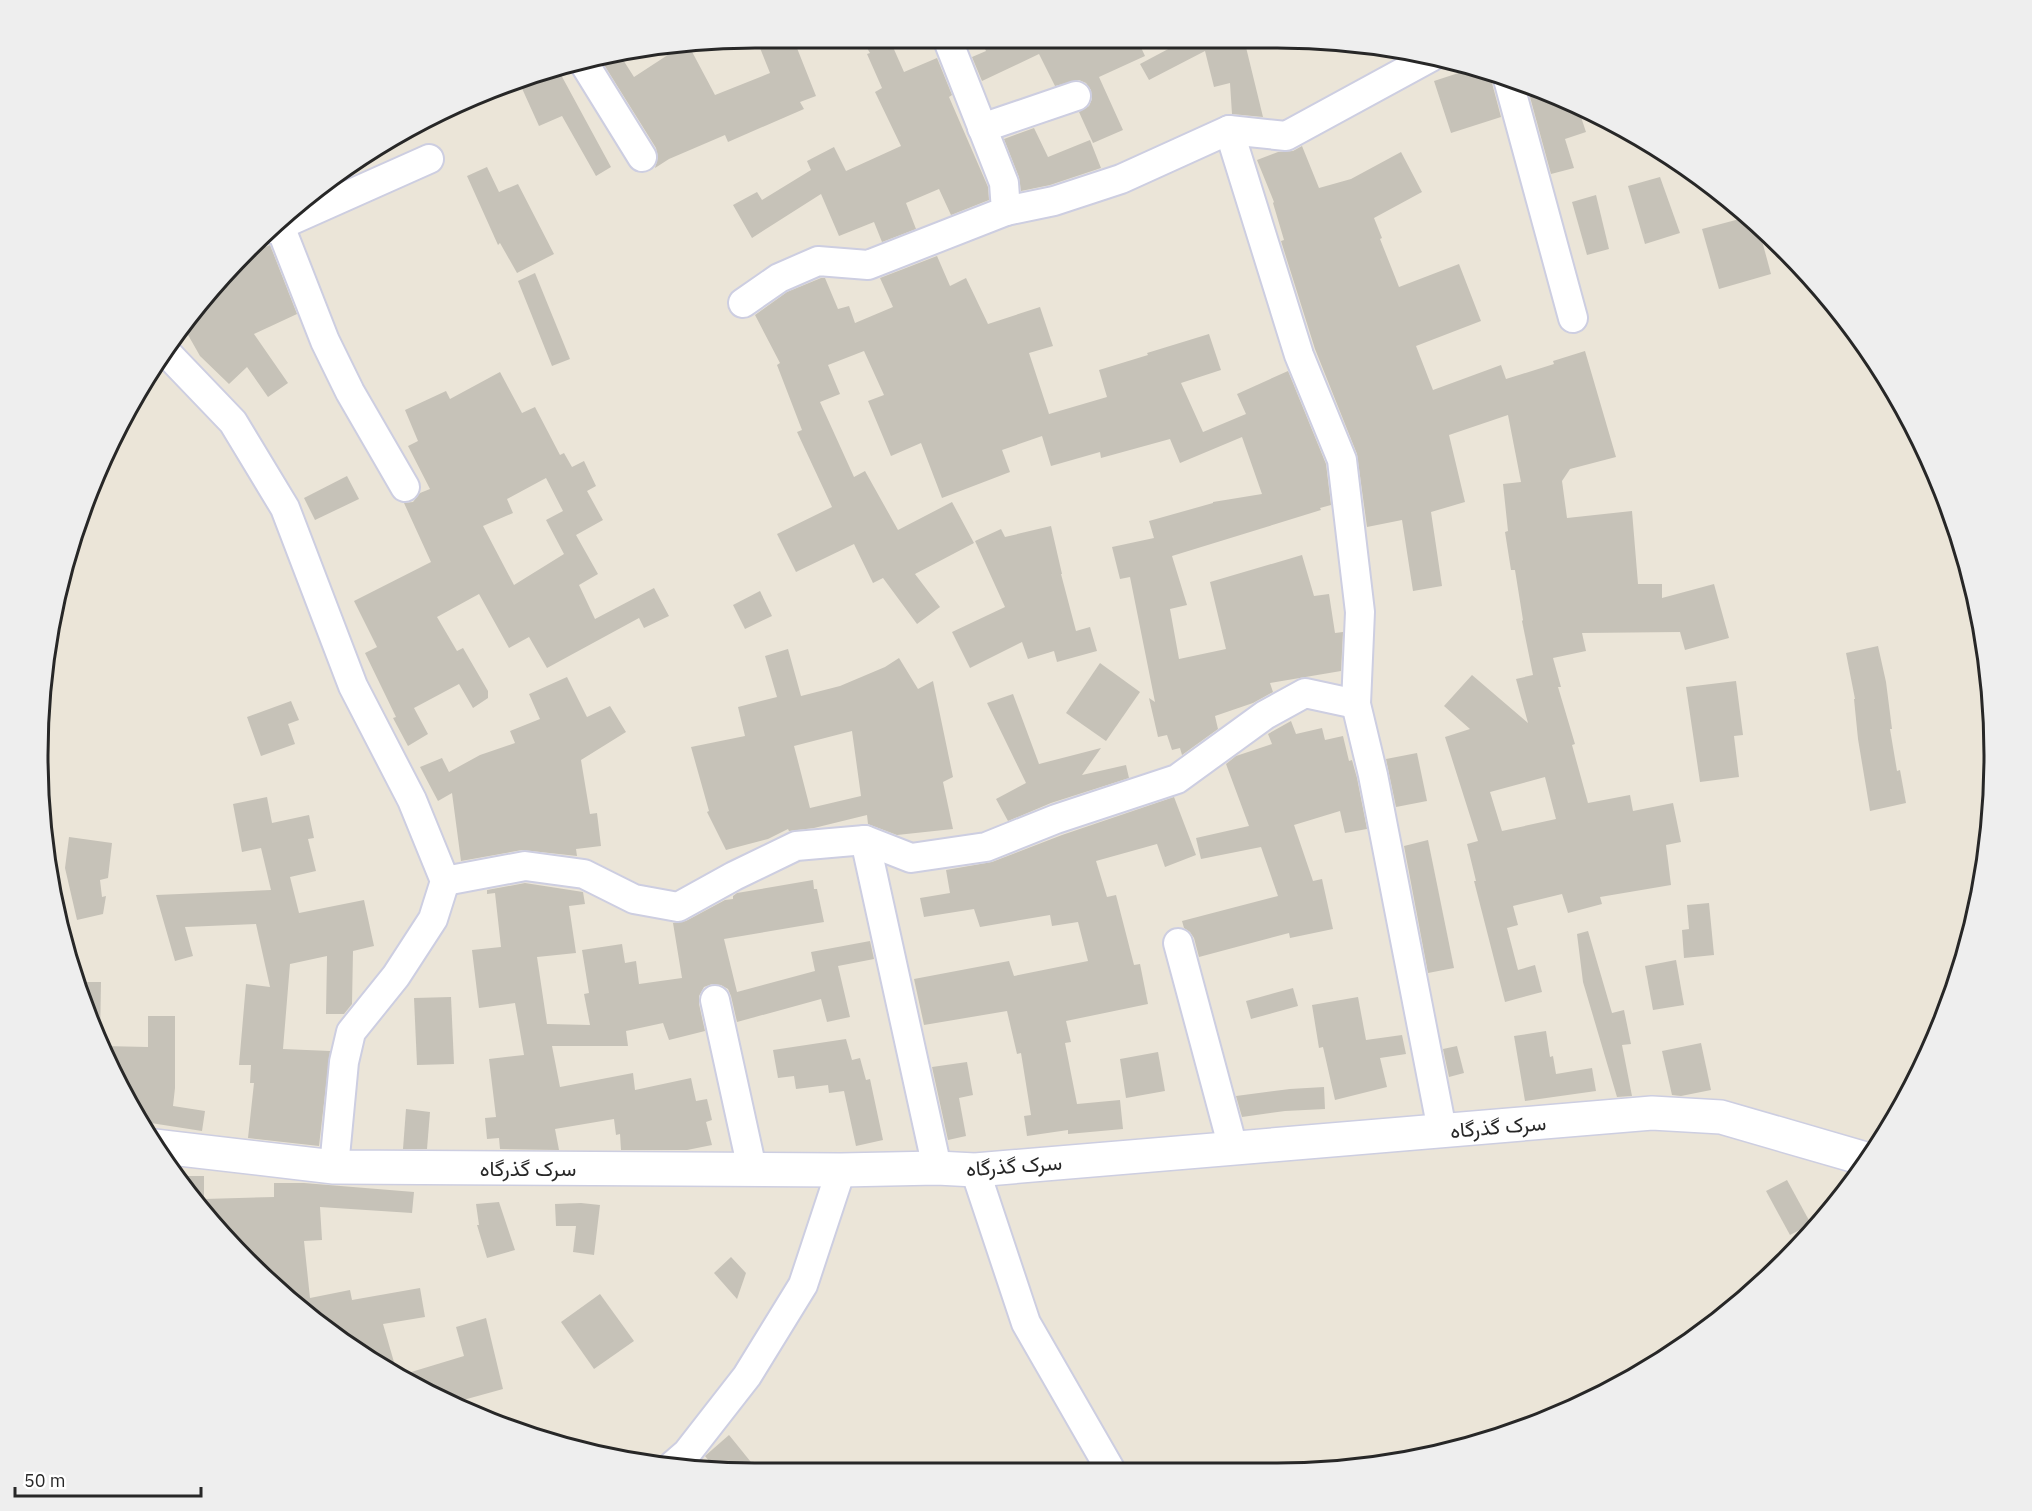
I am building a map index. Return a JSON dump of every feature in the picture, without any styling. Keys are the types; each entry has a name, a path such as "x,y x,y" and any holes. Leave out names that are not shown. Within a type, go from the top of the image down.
{"street":[{"path":"951,48 1004,183 1006,211"},
{"path":"743,303 779,278 818,261 868,265 1006,211 1054,201 1121,179 1229,130 1286,136 1420,63"},
{"path":"587,69 642,157"},
{"path":"1511,88 1573,318"},
{"path":"982,128 1076,96"},
{"path":"1229,130 1299,355 1342,460 1360,612 1356,704 1373,775 1442,1130"},
{"path":"296,218 429,159"},
{"path":"279,233 325,341 350,392 405,487"},
{"path":"171,357 233,423 285,508 353,686 412,800 444,881 432,919 396,976 351,1032 344,1062 334,1167"},
{"path":"444,881 525,866 584,874 634,899 678,907 734,876 796,846 865,840 911,858 986,848 1056,819 1177,779 1265,715 1305,693 1356,704"},
{"path":"865,840 937,1168"},
{"path":"1178,943 1233,1148"},
{"path":"715,1000 752,1169"},
{"name":"سرک گذرگاه","path":"166,1147 334,1167 841,1170 937,1168 975,1170 1652,1113 1721,1117 1859,1157"},
{"path":"681,1459 747,1376 803,1286 841,1170"},
{"path":"975,1170 1026,1323 1107,1463"}],"building":[{"path":"760,48 797,48 816,96 800,102 804,109 728,142 725,135 669,159 655,168 658,157 656,148 604,65 624,61 634,77 670,53 692,51 715,95 770,73"},
{"path":"867,48 893,48 904,72 937,58 952,95 949,97 988,187 989,200 951,215 939,189 906,203 916,229 882,242 874,222 839,236 821,194 752,238 733,205 757,192 762,200 811,170 807,161 834,147 846,171 901,146 875,92 882,88 867,54 870,53"},
{"path":"985,48 1141,48 1145,56 1099,77 1123,130 1093,143 1079,112 1089,106 1092,99 1091,90 1086,83 1079,80 1055,86 1039,54 982,81 972,57 986,51"},
{"path":"1170,48 1246,48 1263,117 1232,114 1230,83 1214,87 1205,51 1149,80 1140,64"},
{"path":"1461,72 1492,82 1501,117 1451,133 1434,81"},
{"path":"561,75 611,167 596,176 562,116 539,126 522,88"},
{"path":"1530,96 1581,117 1586,132 1565,139 1574,168 1551,174"},
{"path":"1034,128 1048,157 1090,140 1101,168 1050,185 1021,191 1019,177 1004,139"},
{"path":"1302,146 1319,188 1351,179 1401,152 1422,192 1374,218 1399,287 1459,264 1481,321 1416,346 1433,390 1501,365 1506,379 1554,364 1553,361 1585,351 1616,457 1570,469 1562,481 1567,518 1632,511 1638,584 1662,584 1662,598 1714,584 1729,638 1685,650 1680,632 1582,633 1586,651 1553,658 1561,687 1558,687 1575,744 1572,745 1588,803 1630,795 1633,811 1673,803 1681,842 1666,845 1671,885 1600,897 1602,904 1568,913 1562,894 1513,906 1518,925 1507,928 1518,970 1535,965 1542,992 1505,1002 1474,881 1476,881 1467,844 1478,841 1445,737 1470,729 1444,706 1472,675 1528,723 1516,679 1533,675 1515,570 1511,570 1505,532 1508,531 1503,484 1521,482 1508,415 1449,435 1465,502 1431,512 1442,586 1413,591 1402,520 1367,527 1357,454 1315,349 1281,241 1284,240 1274,202 1257,160 1278,152 1293,151","holes":["1545,777 1556,819 1502,831 1490,792"]},
{"path":"487,167 499,192 518,184 554,254 517,273 500,243 498,245 467,176"},
{"path":"1660,177 1680,233 1645,244 1628,186"},
{"path":"1596,195 1609,249 1587,255 1572,202"},
{"path":"1738,220 1762,242 1771,274 1719,289 1702,229"},
{"path":"270,245 297,314 254,334 288,383 268,397 247,367 229,384 200,356 187,334 224,289 262,249"},
{"path":"937,256 950,286 966,278 988,324 1040,307 1053,346 1029,353 1049,414 1107,397 1099,370 1209,334 1221,370 1181,383 1203,432 1246,414 1237,394 1288,371 1326,464 1331,505 1172,556 1187,605 1170,609 1179,659 1226,649 1210,582 1302,555 1314,596 1329,594 1335,633 1343,632 1341,671 1270,683 1273,692 1253,703 1215,716 1218,729 1182,755 1180,748 1172,750 1167,735 1158,737 1149,698 1155,702 1130,577 1120,579 1112,547 1154,538 1149,521 1213,502 1262,494 1242,437 1180,463 1170,439 1101,458 1100,452 1051,466 1042,436 1002,450 1010,472 942,498 921,443 891,456 868,401 884,395 864,351 828,365 840,394 820,402 854,477 865,471 898,530 952,502 974,543 915,574 940,607 917,624 883,578 873,583 854,544 796,572 777,534 832,507 797,432 802,430 777,365 780,363 755,315 787,292 825,278 838,309 849,306 855,323 893,307 880,278"},
{"path":"535,273 570,359 552,366 518,281"},
{"path":"500,372 522,413 535,407 560,455 564,453 572,467 584,461 596,486 587,491 603,520 576,535 598,574 579,585 595,619 654,588 669,616 644,628 639,618 547,668 529,637 509,648 479,594 437,617 457,651 463,648 488,691 488,698 473,708 459,684 414,708 428,734 408,746 393,718 396,717 365,653 377,647 354,601 431,562 404,503 413,502 420,493 430,489 408,446 418,441 405,410 446,391 450,399","holes":["546,478 563,511 546,520 564,554 514,585 483,526 513,513 507,499"]},
{"path":"347,476 359,499 315,520 304,498"},
{"path":"1051,526 1076,631 1090,627 1097,651 1057,662 1054,651 1028,659 1022,642 970,668 952,632 1005,607 975,541 1001,529 1005,537"},
{"path":"760,591 772,616 745,629 733,605"},
{"path":"1878,646 1886,682 1897,771 1900,770 1906,803 1870,811 1858,739 1855,699 1846,653"},
{"path":"788,649 801,696 840,686 885,667 899,658 918,689 933,681 953,777 943,782 953,829 897,835 868,824 867,815 814,828 789,831 788,829 768,839 726,850 707,812 709,811 691,747 745,736 738,707 777,697 765,656","holes":["852,731 861,796 810,808 794,746"]},
{"path":"1100,663 1140,692 1106,741 1066,713"},
{"path":"567,677 587,717 610,706 626,732 581,760 590,814 597,813 601,846 576,849 577,856 522,850 461,861 452,793 438,801 420,767 442,758 449,772 480,755 515,743 510,731 540,719 529,694"},
{"path":"1736,681 1743,735 1734,736 1739,777 1700,782 1686,687"},
{"path":"1013,694 1039,764 1101,748 1082,775 1126,765 1129,778 1051,803 1008,821 996,799 1026,783 987,703"},
{"path":"291,701 299,720 288,724 295,744 261,756 247,717"},
{"path":"1291,721 1296,734 1322,728 1325,740 1343,736 1349,761 1352,760 1357,778 1367,829 1345,833 1340,811 1294,825 1313,881 1322,879 1333,929 1290,938 1289,933 1199,957 1194,938 1184,928 1182,921 1278,896 1261,847 1201,859 1196,838 1249,826 1226,764 1236,756 1272,744 1268,734"},
{"path":"1417,753 1427,801 1396,807 1386,759"},
{"path":"267,797 272,823 309,815 314,838 308,839 316,871 290,877 299,913 364,900 374,946 353,951 352,1004 344,1014 326,1014 327,956 290,964 283,1049 330,1051 319,1146 248,1138 254,1083 250,1083 251,1065 239,1065 246,984 270,987 256,924 185,927 193,956 175,961 156,895 271,890 261,848 242,852 233,804"},
{"path":"1174,797 1196,855 1165,867 1157,844 1096,861 1107,897 1116,895 1134,965 1140,964 1148,1004 1066,1021 1071,1042 1065,1043 1077,1104 1120,1100 1123,1129 1068,1134 1068,1130 1027,1136 1024,1116 1031,1115 1021,1053 1017,1054 1007,1011 924,1025 914,979 1009,961 1014,976 1088,961 1078,922 1052,926 1050,915 980,927 974,909 924,917 920,898 950,893 946,870 992,862 1062,835"},
{"path":"69,837 112,843 108,878 100,880 102,897 106,896 103,914 77,920 65,868"},
{"path":"1428,840 1454,968 1428,973 1404,846"},
{"path":"813,880 824,922 724,939 737,992 815,971 811,952 870,941 874,959 838,966 850,1017 827,1022 821,999 737,1022 728,989 712,984 704,987 699,996 705,1031 669,1040 663,1023 626,1031 628,1046 552,1046 560,1087 633,1073 635,1090 691,1078 696,1101 707,1099 712,1120 706,1122 712,1145 687,1150 621,1150 620,1134 616,1135 614,1119 555,1129 559,1150 500,1149 499,1138 487,1139 485,1118 496,1117 489,1059 524,1055 515,1003 479,1008 472,950 501,947 495,893 487,894 487,890 525,883 583,892 585,904 569,906 576,953 537,957 547,1024 590,1025 584,994 589,993 582,950 622,944 625,963 636,961 639,984 682,978 673,923 686,921 725,900 733,899 737,893"},
{"path":"1709,903 1714,955 1684,958 1682,930 1689,929 1687,905"},
{"path":"1588,931 1612,1013 1624,1010 1631,1044 1622,1045 1632,1096 1617,1097 1583,982 1577,934"},
{"path":"1676,960 1684,1005 1653,1010 1645,966"},
{"path":"86,982 101,982 100,1022"},
{"path":"1293,988 1298,1006 1251,1019 1246,1001"},
{"path":"451,997 454,1064 417,1065 414,998"},
{"path":"1358,997 1366,1040 1402,1035 1406,1054 1380,1058 1387,1087 1335,1100 1323,1047 1319,1048 1312,1005"},
{"path":"148,1016 175,1016 173,1106 205,1111 202,1131 151,1123 111,1046 148,1047"},
{"path":"1546,1031 1550,1057 1553,1056 1556,1074 1592,1068 1596,1091 1525,1101 1514,1036"},
{"path":"846,1039 852,1060 860,1058 866,1080 870,1079 883,1140 856,1146 844,1091 829,1093 828,1085 796,1089 794,1076 778,1078 773,1050"},
{"path":"1701,1043 1711,1090 1681,1096 1672,1095 1662,1051"},
{"path":"1457,1046 1464,1073 1449,1077 1443,1049"},
{"path":"1158,1052 1165,1091 1126,1098 1120,1059"},
{"path":"967,1062 973,1095 959,1098 966,1136 948,1140 932,1067"},
{"path":"1324,1087 1325,1109 1285,1111 1242,1117 1236,1096 1290,1089"},
{"path":"406,1109 430,1112 427,1149 403,1149"},
{"path":"187,1176 204,1176 204,1198"},
{"path":"1787,1180 1809,1221 1802,1229 1790,1235 1766,1191"},
{"path":"274,1183 304,1183 414,1192 412,1213 320,1207 322,1240 304,1241 310,1298 350,1290 352,1300 420,1288 425,1317 383,1324 394,1363 362,1344 289,1287 255,1256 205,1199 274,1197"},
{"path":"499,1202 515,1250 487,1258 477,1225 479,1225 476,1204"},
{"path":"555,1204 600,1205 594,1255 573,1252 576,1226 556,1226"},
{"path":"731,1257 746,1273 737,1299 714,1273"},
{"path":"600,1294 634,1341 594,1369 561,1322"},
{"path":"486,1318 503,1389 464,1400 410,1372 464,1356 456,1327"},
{"path":"729,1435 752,1463 709,1461 705,1456"}]}
